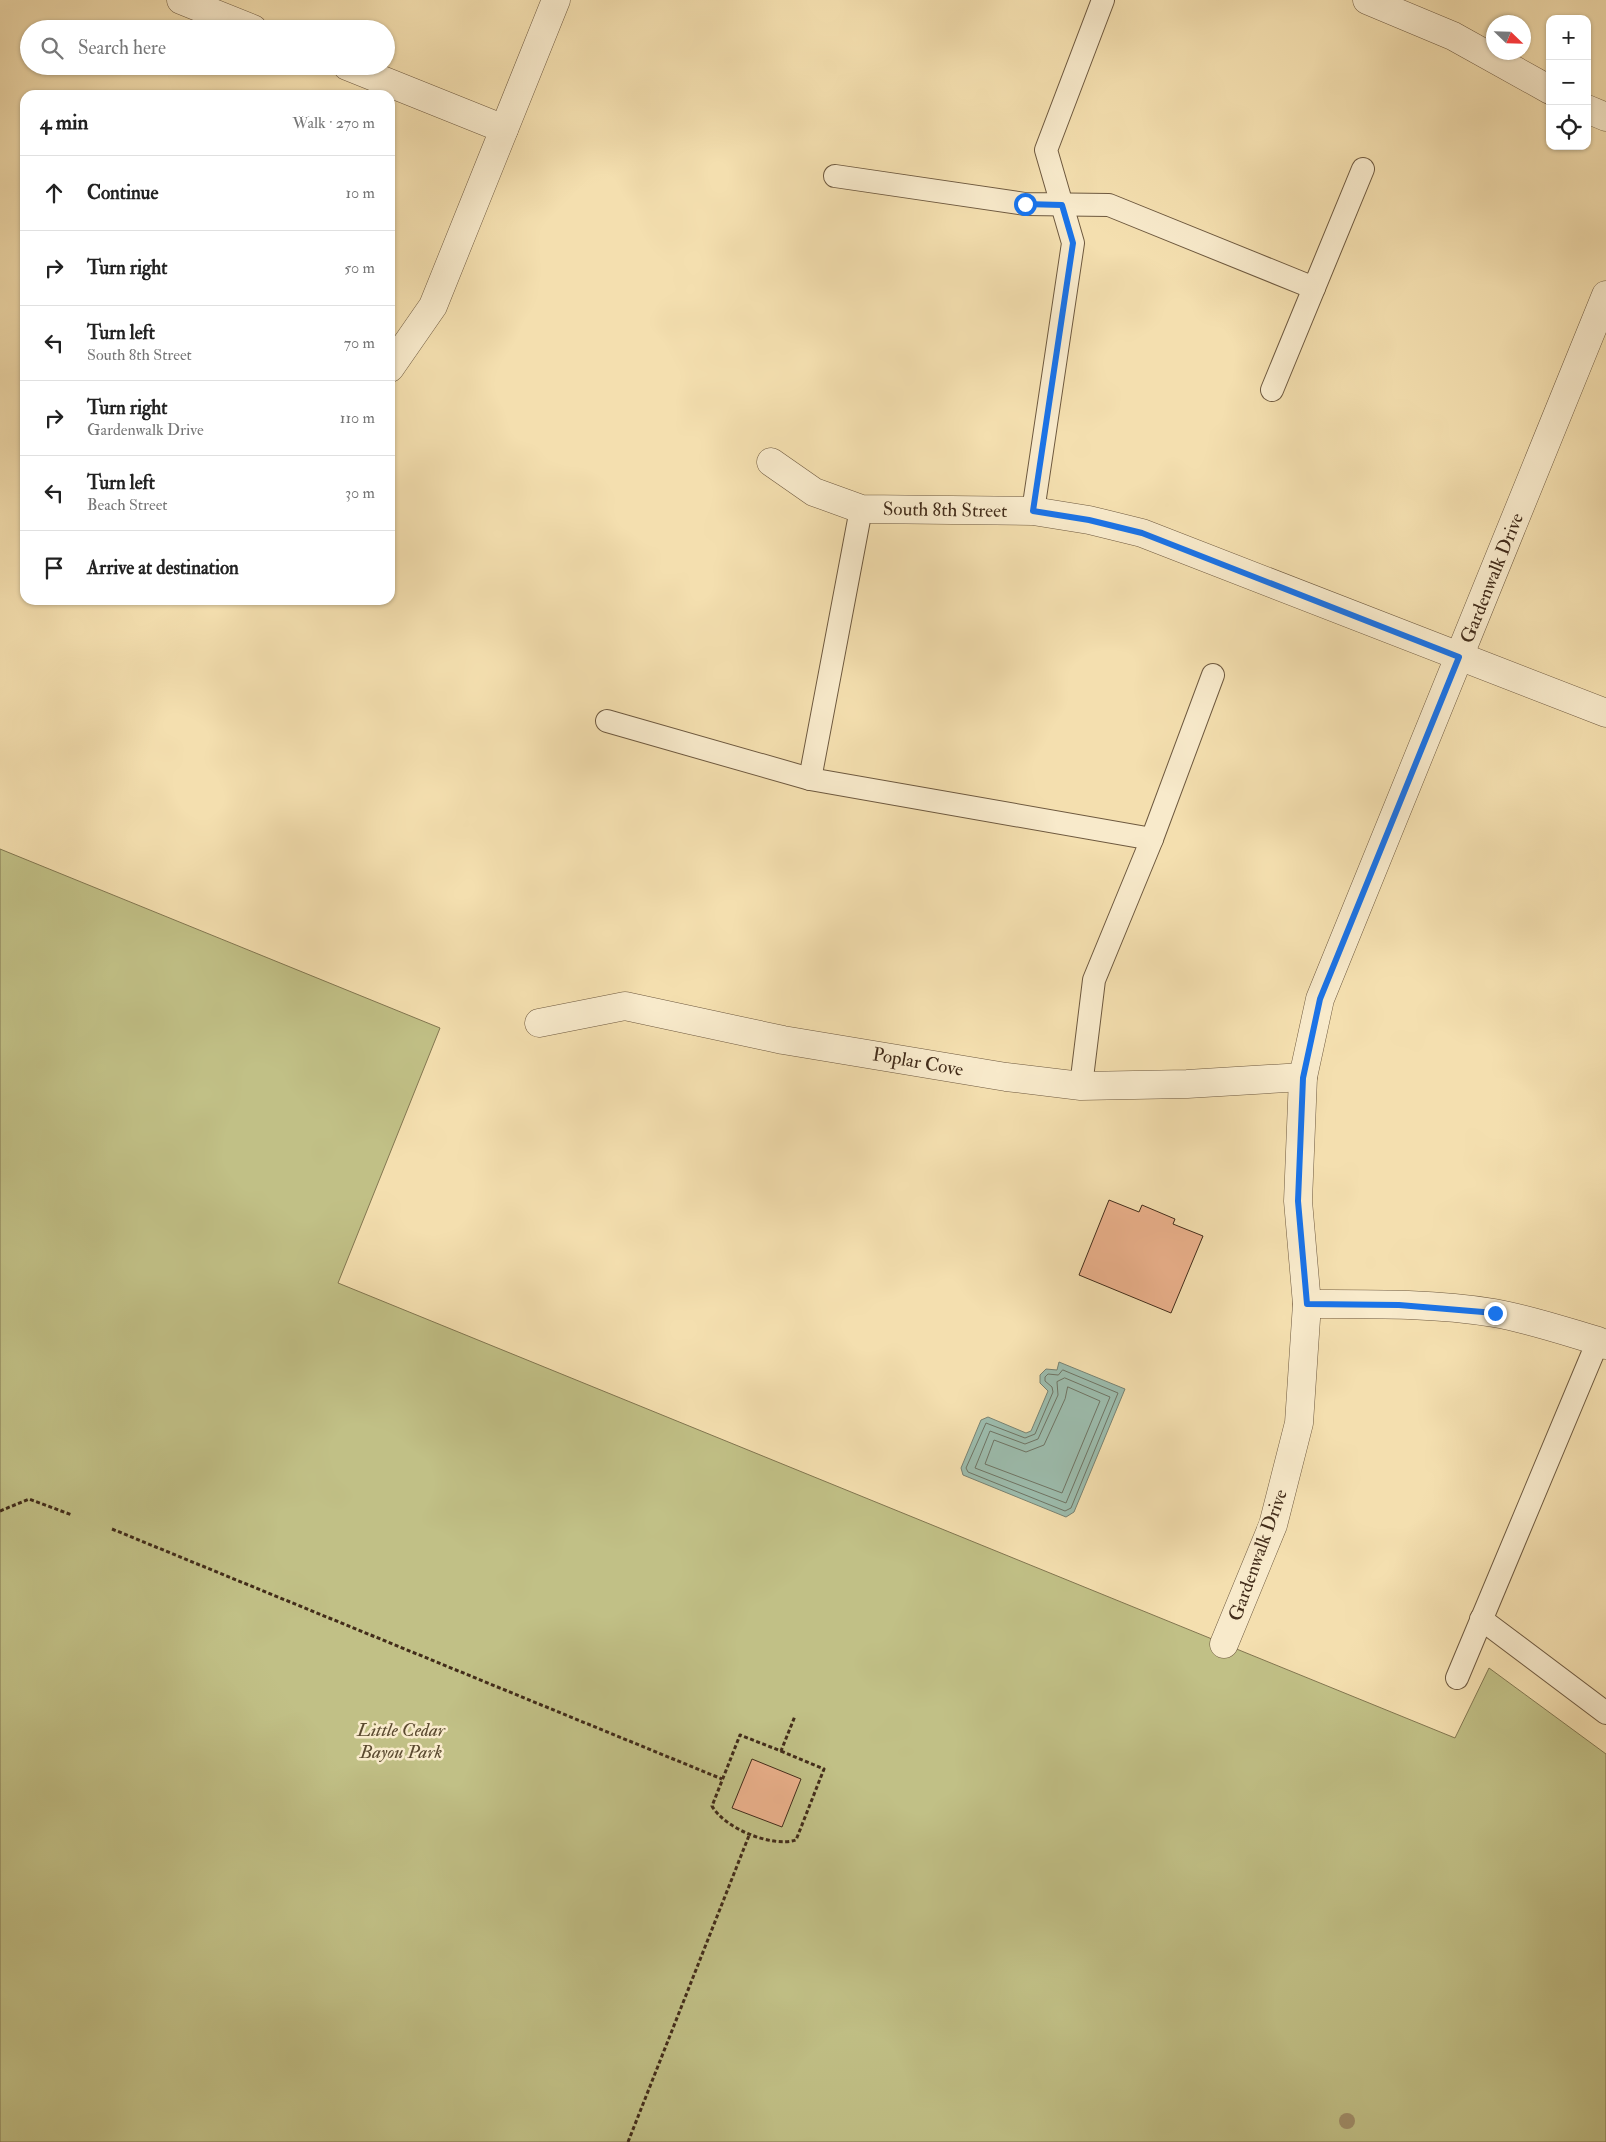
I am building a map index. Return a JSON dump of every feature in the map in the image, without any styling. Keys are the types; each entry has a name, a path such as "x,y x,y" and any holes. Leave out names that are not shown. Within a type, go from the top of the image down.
{"street":[{"path":"181,0 231,20"},
{"path":"395,361 432,306 556,0"},
{"path":"1367,0 1453,36 1546,88"},
{"path":"369,75 504,129"},
{"path":"1591,111 1606,117"},
{"name":"Gardenwalk Drive","path":"1224,1644 1273,1525 1288,1473 1299,1423 1307,1304 1298,1201 1303,1078 1320,999 1606,295"},
{"name":"South 8th Street","path":"771,462 814,492 861,509 1033,511 1089,520 1142,533 1606,713"},
{"name":"Poplar Cove","path":"539,1023 624,1006 783,1040 1006,1077 1081,1086 1187,1084 1303,1078"},
{"path":"1307,1304 1399,1305 1495,1313 1602,1343"}],"lane":[{"path":"1033,511 1073,243 1046,150 1104,0"},
{"path":"1272,390 1363,169"},
{"path":"835,176 1025,204 1109,205 1314,288"},
{"path":"810,779 861,509"},
{"path":"1081,1086 1094,980 1152,839 1213,675"},
{"path":"607,720 810,779 1152,839"},
{"path":"1457,1678 1602,1343"},
{"path":"1481,1619 1606,1713"}],"path":[{"path":"0,1511 29,1500 72,1515"},
{"path":"112,1530 722,1779"},
{"path":"780,1751 795,1716"},
{"path":"740,1735 780,1751 824,1769 796,1840 786,1843 773,1842 725,1823 712,1806 740,1735"},
{"path":"628,2142 750,1833"}],"green space":[{"name":"Little Cedar Bayou Park","path":"0,849 440,1028 338,1283 1455,1738 1489,1668 1606,1754 1606,2142 0,2142"}],"water":[{"path":"1059,1362 1125,1389 1074,1512 1066,1517 963,1475 961,1468 981,1420 988,1417 1026,1433 1031,1431 1048,1391 1040,1383 1040,1375 1046,1369 1057,1370"}],"building":[{"path":"1109,1200 1139,1212 1142,1205 1175,1219 1173,1224 1203,1236 1171,1313 1079,1275"},
{"path":"752,1759 801,1779 782,1827 732,1808"}],"route":[{"path":"1025,204 1062,205 1073,243 1033,511 1089,520 1142,533 1459,657 1320,999 1303,1078 1298,1201 1307,1304 1399,1305 1495,1313"}]}
